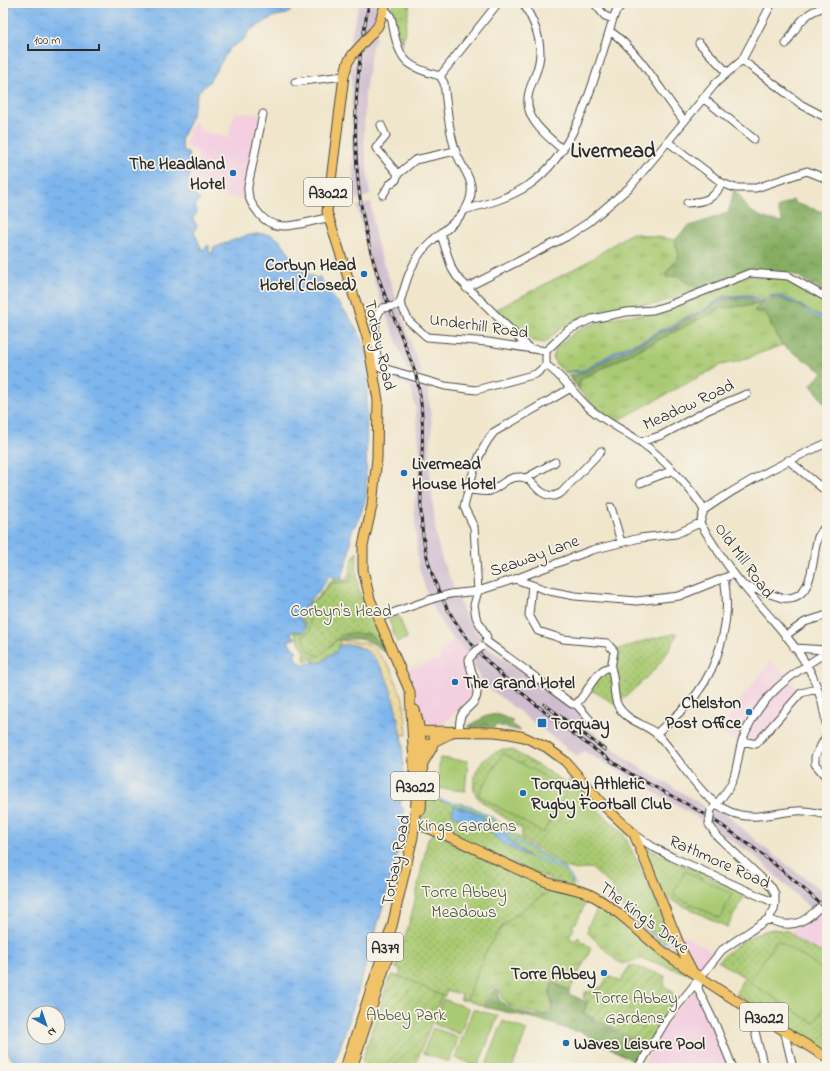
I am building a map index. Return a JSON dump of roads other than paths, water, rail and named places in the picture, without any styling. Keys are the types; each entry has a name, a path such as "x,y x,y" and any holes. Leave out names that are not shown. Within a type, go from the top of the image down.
{"main road":[{"name":"Torbay Road","path":"385,6 378,26 353,54 348,62 344,76 329,186 328,218 375,366 378,400 378,445 372,506 364,539 363,558 367,589 378,618 409,686 420,731"},
{"name":"Torbay Road","path":"352,1068 380,986 402,910 417,825 422,766 417,744 412,701"},
{"name":"Rathmore Road","path":"420,731 495,732 524,737 546,747 565,761 605,807 634,834"},
{"path":"417,744 420,731"},
{"name":"A3022","path":"422,766 434,742 434,732"},
{"name":"A3022","path":"417,744 434,742 459,732"},
{"name":"Torbay Road","path":"345,1068 392,926 417,825 417,744"},
{"name":"The King's Drive","path":"417,825 547,882 590,894 602,901 657,947 700,978"},
{"name":"A3022","path":"634,834 683,953 691,968 700,978 827,1058"}],"street":[{"path":"440,76 498,3"},
{"path":"523,3 531,17 540,51 539,62 528,91 529,110 539,128 563,150"},
{"path":"594,3 605,16 613,19"},
{"path":"464,210 496,201 530,184 544,172 563,150 588,100 616,11 624,3"},
{"path":"466,288 540,252 589,222 631,186 703,98 727,72 742,60 772,3"},
{"path":"385,6 391,16 396,46 403,58 416,67 440,76 444,83 455,151 471,185 469,197 464,210 441,235 423,250 416,259 397,304 379,310 376,318 375,366 445,386 476,390 536,374 546,365 546,351 568,330 592,319 615,314 653,310 750,273 788,276 827,298"},
{"path":"786,44 807,14 814,10 827,7"},
{"path":"610,31 620,38 638,58 684,121"},
{"path":"699,43 727,72"},
{"path":"742,60 802,105 827,118"},
{"path":"296,82 344,76"},
{"path":"703,98 754,139"},
{"path":"263,114 248,186 247,194 251,203 264,220 276,226 328,218"},
{"path":"381,125 386,136 376,148 398,174"},
{"path":"668,142 722,183 735,188 756,188 807,171 827,179"},
{"path":"383,195 389,185 396,180 398,174 415,160 455,151"},
{"path":"687,203 702,202 712,198 722,183"},
{"path":"441,235 452,269 466,288 528,347"},
{"name":"Underhill Road","path":"397,304 409,321 427,336 528,347 546,351"},
{"name":"Old Mill Road","path":"546,365 562,376 587,406 600,417 641,442 671,471 694,497 704,510 700,523 742,585 794,648 805,665 817,689 827,730"},
{"path":"459,732 461,716 476,700 478,694 469,664 469,659 484,644 486,638 476,617 474,605 478,591 474,527 464,507 469,490 486,442 494,432 571,388"},
{"name":"Meadow Road","path":"641,442 662,435 708,410 747,394"},
{"path":"704,510 732,490 788,460 827,443"},
{"path":"526,478 542,494 554,496 561,493 601,451"},
{"path":"788,460 827,492"},
{"path":"469,490 489,492 512,477 526,478 546,470 555,462"},
{"path":"640,483 671,471"},
{"path":"611,507 621,542"},
{"name":"Seaway Lane","path":"378,618 450,594 478,591 515,579 592,550 640,538 676,534 700,523"},
{"path":"742,585 787,599 801,593 809,582 818,536 827,524"},
{"path":"515,579 559,593 592,598 637,601 679,596 734,574"},
{"path":"656,734 696,695 714,663 724,628 726,598 724,578"},
{"path":"532,585 529,615 538,630 563,639 607,643 614,651 611,668 614,675 617,704 620,709 630,719 656,734 696,783 716,804 727,812 751,817 798,811 827,815"},
{"path":"784,636 806,622 827,615"},
{"path":"484,644 572,704 576,704 590,720"},
{"path":"794,648 827,651"},
{"path":"638,1068 667,1019 722,950 768,919 774,910 775,894 772,888 716,835 709,824 711,810 735,775 742,741 753,719 768,698 788,677 827,651"},
{"path":"576,704 586,693 602,669 607,667 611,668"},
{"path":"742,741 756,744 801,693 817,689"},
{"path":"827,734 815,757 815,764 827,778"},
{"name":"Rathmore Road","path":"634,834 653,847 775,903"},
{"name":"Rathmore Road","path":"640,849 646,846 653,847"},
{"path":"768,919 778,924 787,925 799,923 809,918 827,900"},
{"path":"700,978 698,989 716,1026 733,1068"},
{"path":"753,1010 752,1019 764,1068"},
{"path":"784,1030 793,1068"}],"water":[{"path":"3,3 314,3 294,8 287,14 275,16 249,31 244,39 229,49 209,82 198,92 190,120 181,139 183,152 188,153 192,163 187,191 200,199 195,205 197,212 193,219 197,226 194,232 202,250 209,245 209,252 213,253 213,248 238,238 257,234 266,234 274,237 286,248 296,269 306,272 317,279 319,276 360,335 369,359 367,383 366,498 359,518 351,533 349,555 342,578 338,579 329,576 316,595 310,599 309,604 304,605 306,612 303,617 299,618 306,626 304,632 292,631 291,635 296,638 288,641 292,647 297,650 294,656 301,663 306,665 310,663 322,662 334,652 336,653 339,645 354,645 367,651 377,661 390,689 395,704 400,732 402,734 404,780 403,796 400,805 403,808 404,814 397,854 381,913 353,1008 333,1068 18,1068 3,1045"},
{"path":"750,295 759,300 777,295 792,300 816,315 827,318 827,321 792,302 778,297 769,298 759,302 750,297 723,298 703,311 681,321 676,327 659,332 647,340 617,353 584,372 565,372 585,370 616,351 646,339 660,330 676,325 680,320 702,311 723,296"},
{"path":"454,806 464,808 480,815 488,822 490,826 500,829 515,846 530,857 512,849 500,841 491,832 489,827 483,829 453,815 452,813"}],"waterway":[{"path":"805,310 827,321"},
{"path":"385,373 410,385"},
{"path":"430,783 433,783 436,795 441,800 469,806 492,818 516,841 554,862 568,874 576,885"},
{"path":"530,857 557,867"},
{"path":"627,915 663,944 671,942 676,947"}],"railway":[{"path":"369,3 363,37 356,105 357,173 361,207 377,273 411,360 419,387 422,418 422,528 428,561 444,603 468,640 514,687 579,738 620,767 700,811 725,827 785,873 827,910"},
{"path":"544,704 605,750"}],"place":[{"name":"The Headland Hotel","path":"233,173"},
{"name":"Corbyn Head Hotel (closed)","path":"364,274"},
{"name":"Livermead House Hotel","path":"404,473"},
{"name":"The Grand Hotel","path":"455,682"},
{"name":"Chelston Post Office","path":"749,712"},
{"name":"Torquay","path":"542,723"},
{"name":"Torquay Athletic Rugby Football Club","path":"523,793"},
{"name":"Torre Abbey","path":"604,973"},
{"name":"Waves Leisure Pool","path":"566,1043"}],"district":[{"name":"Livermead","path":"613,150"}],"park label":[{"name":"Corbyn's Head","path":"341,610"},
{"name":"Kings Gardens","path":"467,825"},
{"name":"Torre Abbey Meadows","path":"464,901"},
{"name":"Torre Abbey Gardens","path":"635,1007"},
{"name":"Abbey Park","path":"406,1014"}]}
